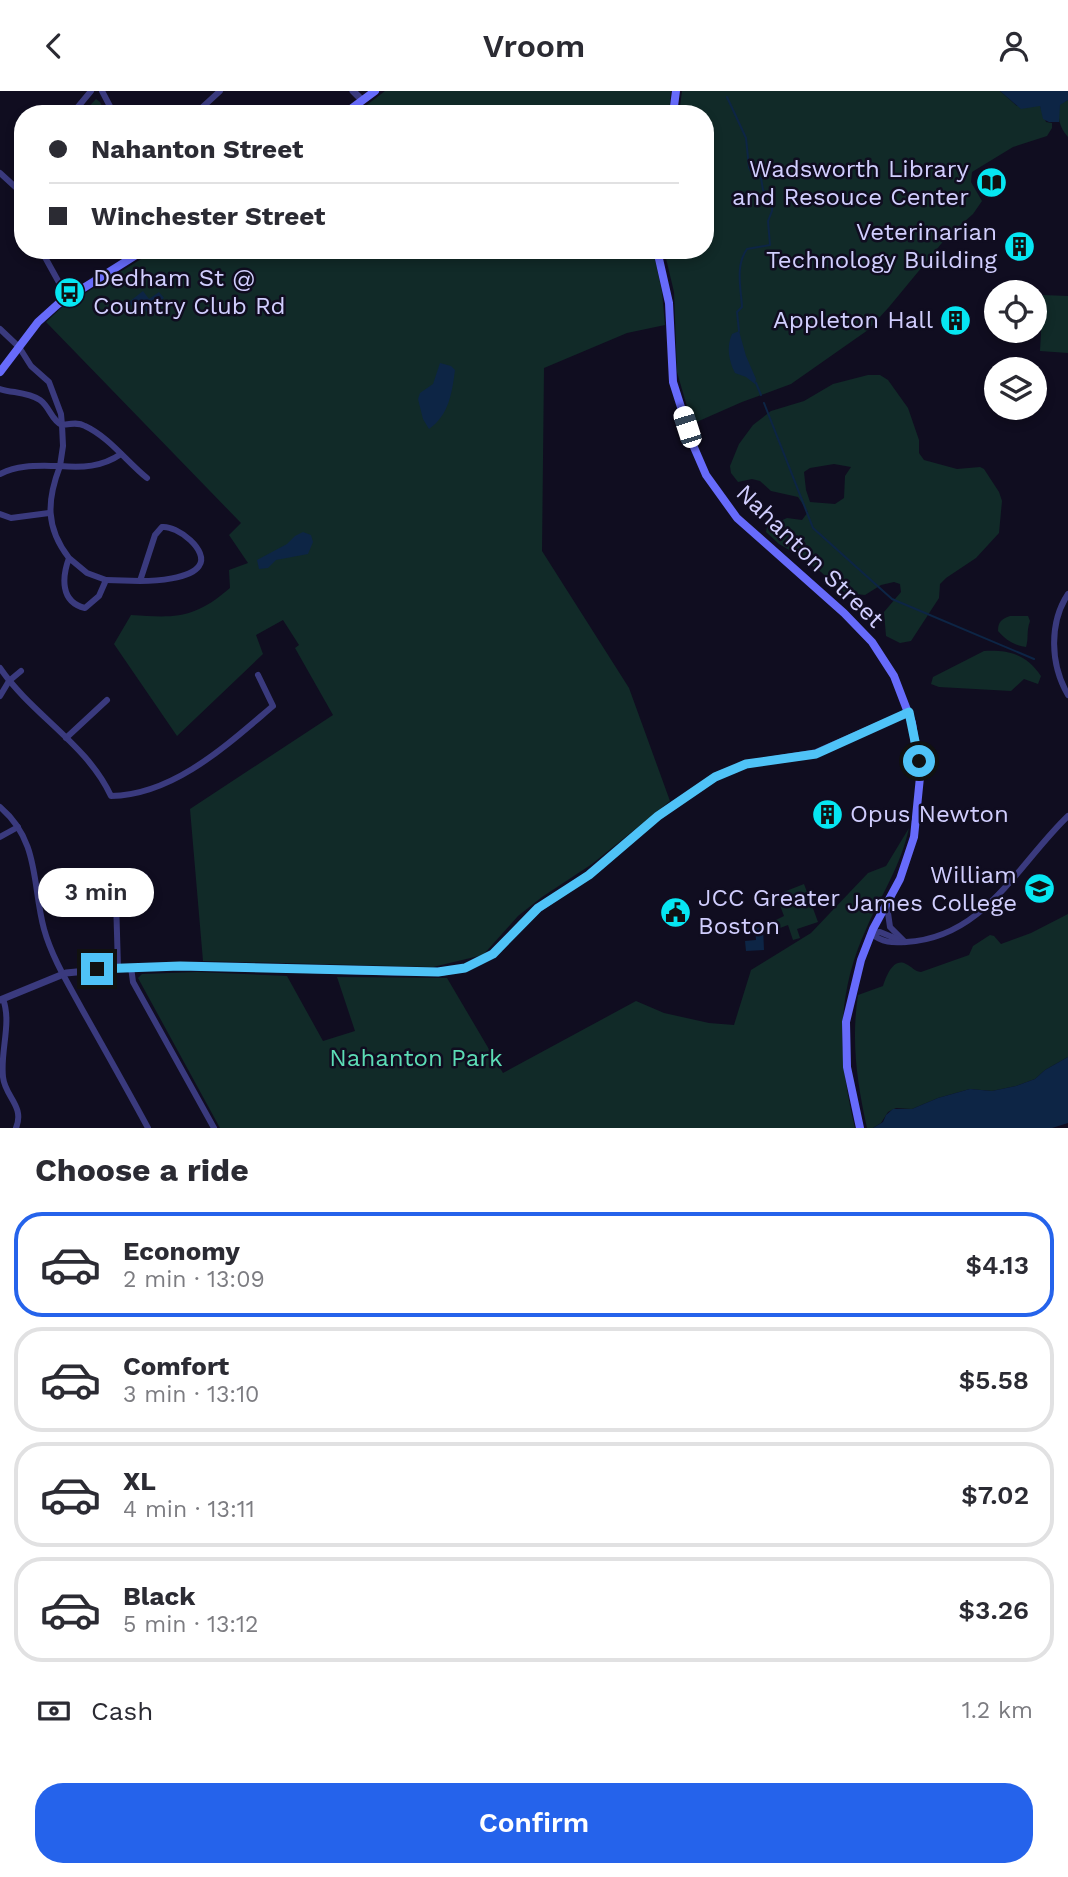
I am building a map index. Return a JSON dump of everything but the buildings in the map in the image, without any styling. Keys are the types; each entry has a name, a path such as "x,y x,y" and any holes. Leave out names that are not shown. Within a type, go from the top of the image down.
{"main road":[{"path":"356,105 375,91"},
{"path":"0,372 38,322 67,297 129,259"},
{"name":"Nahanton Street","path":"659,259 669,303 673,382 704,471 721,499 740,521 849,617 872,642 892,671 909,712 918,757 918,811 908,857 888,903 871,933 854,982 846,1028 847,1067 860,1128"}],"street":[{"path":"79,105 91,91"},
{"path":"205,105 220,91"},
{"path":"353,91 362,100"},
{"path":"0,173 14,186"},
{"path":"46,259 67,297"},
{"path":"0,328 19,347 31,366 50,382 61,414 63,446 50,497 49,513 69,558 87,573 106,580 140,581 170,579 186,574 197,569 201,556 195,546 176,528 162,527 155,535 140,581"},
{"path":"0,389 39,399 47,406 55,421 62,425 86,426 147,478"},
{"path":"0,474 28,466 92,466 106,463 121,454"},
{"path":"0,514 11,518 49,513"},
{"path":"69,558 63,575 64,587 78,606 85,608 99,596 106,580"},
{"path":"1068,594 1056,620 1054,639 1057,669 1068,695"},
{"path":"0,668 32,707 96,768 111,796 125,795 177,777 202,763 273,706 258,675"},
{"path":"0,696 9,681 21,671"},
{"path":"66,739 107,700"},
{"path":"16,1128 18,1109 2,1082 6,1011 1,1000 62,974 131,967 191,966 385,972 438,972 465,968 493,954 538,908 589,875 658,816 715,777 746,764 816,754 909,712"},
{"path":"0,807 23,833 31,857 44,929 62,974 148,1128"},
{"path":"871,933 880,932 905,942 939,937 974,919 992,903 1068,815"},
{"path":"0,837 18,827"},
{"path":"118,968 116,897 145,877"},
{"path":"888,903 889,925 905,942"},
{"path":"131,967 133,982 215,1128"}],"green space":[{"path":"385,91 671,91 670,105 367,105"},
{"path":"682,91 1000,91 1017,106 1040,106 1046,122 1052,123 1052,128 1047,136 1013,147 972,172 971,182 982,201 973,214 946,238 868,330 791,384 692,424 677,372 674,292 666,259 714,259 714,105 680,105"},
{"path":"96,99 102,105 90,105"},
{"path":"1068,100 1068,137 1061,126 1059,113 1060,104"},
{"path":"141,259 655,259 665,325 627,333 544,368 542,551 629,688 670,801 592,864 518,916 483,955 433,967 203,961 190,809 333,715 295,648 299,645 283,620 256,635 263,654 177,736 114,644 131,615 173,616 195,611 230,588 229,570 248,563 229,535 241,523 46,322 61,308"},
{"path":"1047,295 1068,296 1068,353 1040,351 1040,343 1047,343"},
{"path":"868,375 880,375 888,380 908,408 919,440 919,453 924,460 957,469 984,469 1002,501 999,533 976,558 940,584 939,598 911,641 900,643 886,636 884,612 901,592 900,584 894,582 881,585 865,595 840,590 821,572 766,532 767,527 787,518 802,520 808,512 798,497 771,491 760,481 752,479 738,482 731,473 730,466 739,444 753,425 771,411 804,401 833,384","holes":["834,464 851,467 845,476 844,498 835,504 810,502 804,472 810,468"]},
{"path":"1010,616 1028,616 1030,621 1026,647 1010,642 998,631 1001,621"},
{"path":"984,651 1002,651 1023,658 1041,676 1038,684 1024,679 1011,691 939,687 931,684 933,677"},
{"name":"Nahanton Park","path":"909,828 896,867 867,927 849,978 843,1051 855,1128 220,1128 138,978 142,974 197,972 287,976 323,1041 355,1031 337,977 447,978 503,1073 636,1001 664,1013 709,1023 734,1025 751,970 811,933 868,873 886,866"},
{"path":"804,884 818,922 797,929 800,938 793,940 788,925 780,928 776,920 784,916 776,895"},
{"path":"1068,914 1068,1057 1035,1079 1016,1086 992,1091 970,1089 912,1109 896,1108 888,1112 881,1123 867,1128 856,1062 858,995 883,986 897,963 906,964 921,972 969,955 973,946 990,935 1001,944 1031,933"}],"water":[{"path":"1000,91 1068,91 1068,100 1060,105 1059,122 1049,122 1043,119 1040,106 1021,109"},
{"path":"143,291 149,299 159,292 164,298 147,312 140,304 134,309 129,302"},
{"path":"739,331 756,379 755,384 735,373 731,364 730,339 732,334"},
{"path":"440,363 455,370 445,410 429,429 423,419 418,399 420,393 433,384"},
{"path":"303,532 311,535 313,542 308,554 276,560 268,568 259,569 257,560"},
{"path":"763,927 764,950 746,951 745,941 756,940 755,928"},
{"path":"1068,1057 1068,1123 1052,1128 873,1128 883,1122 893,1109 912,1109 970,1089 992,1091 1016,1086 1035,1079"}],"waterway":[{"path":"727,97 746,138 749,168 761,178 763,190 772,199 772,211 768,221 770,245 747,249 741,263 742,307 737,312 739,331"},
{"path":"756,383 761,395"},
{"path":"764,403 813,528 892,599 1034,659"}],"place":[{"name":"Wadsworth Library and Resouce Center","path":"992,183"},
{"name":"Veterinarian Technology Building","path":"1020,246"},
{"name":"Dedham St @ Country Club Rd","path":"70,292"},
{"name":"Appleton Hall","path":"956,320"},
{"name":"Opus Newton","path":"827,814"},
{"name":"William James College","path":"1040,889"},
{"name":"JCC Greater Boston","path":"675,912"}],"route":[{"path":"97,969 169,966 438,972 460,969 493,954 538,908 597,869 658,816 728,770 751,763 816,754 909,712 919,761"}]}
